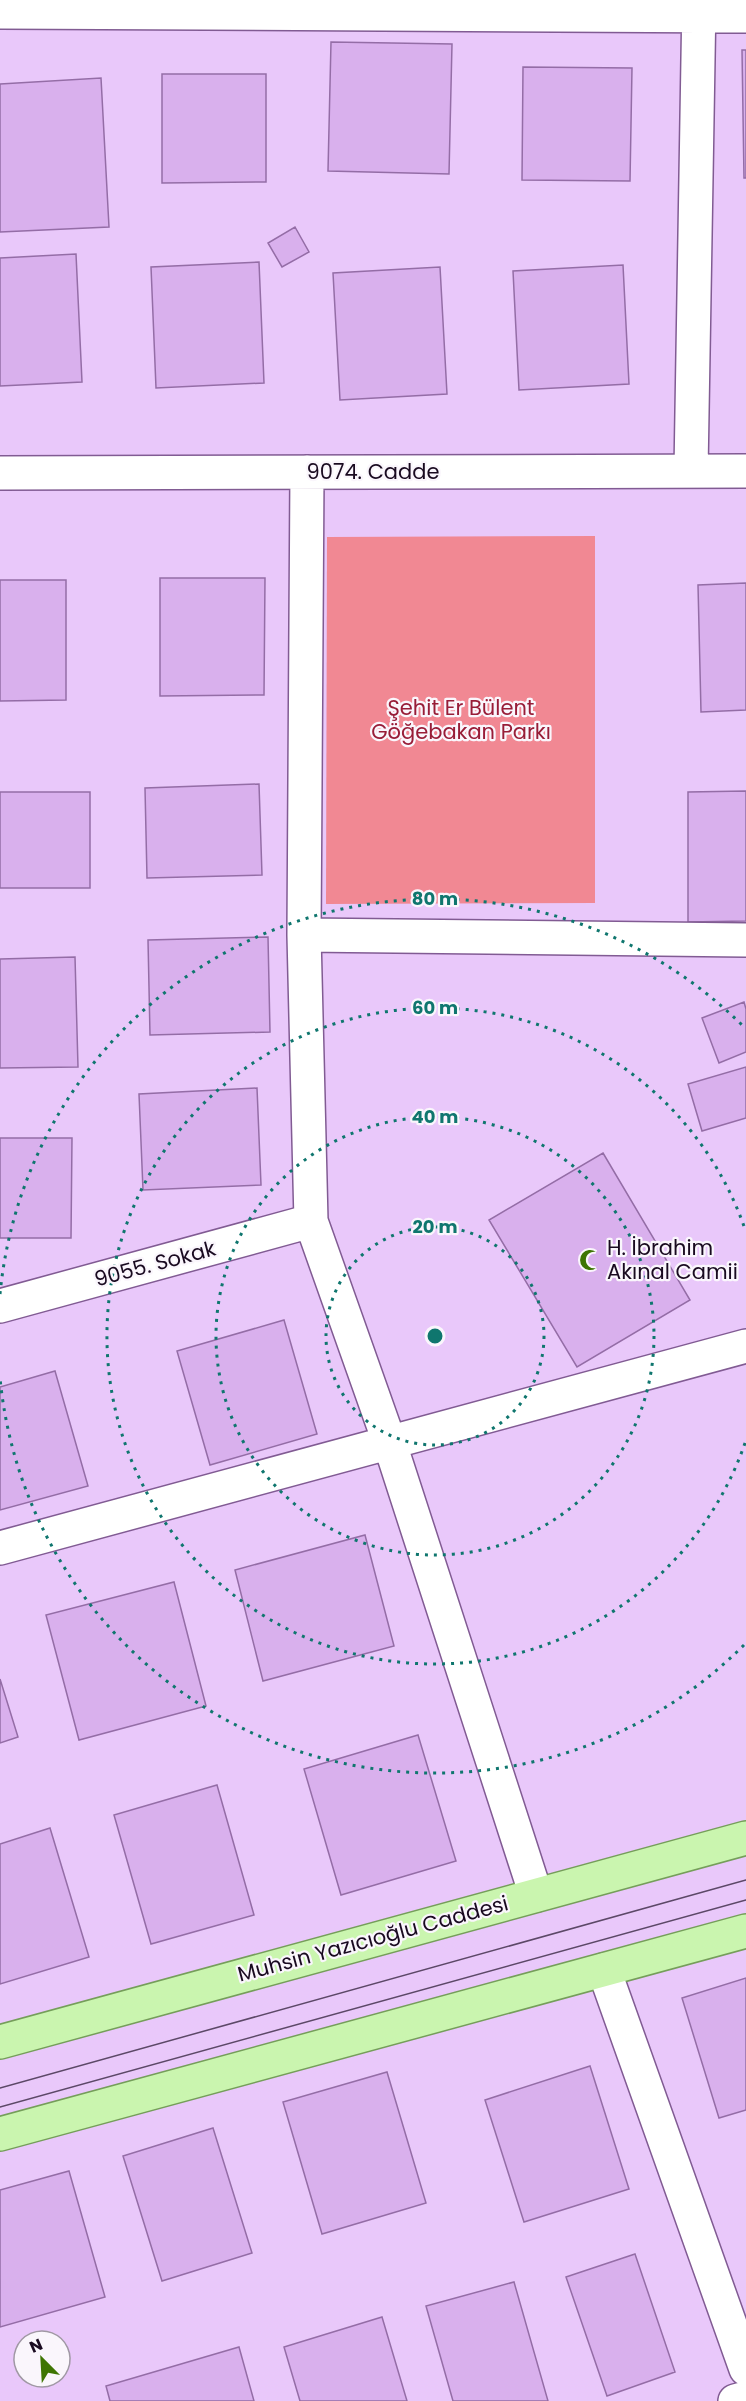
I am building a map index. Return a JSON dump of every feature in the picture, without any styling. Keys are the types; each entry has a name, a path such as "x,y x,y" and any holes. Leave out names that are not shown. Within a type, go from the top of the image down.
{"main road":[{"name":"Muhsin Yazıcıoğlu Caddesi","path":"0,2042 746,1838"},
{"path":"0,2134 746,1931"}],"street":[{"path":"691,471 699,8"},
{"path":"0,12 699,8 746,16"},
{"name":"9074. Cadde","path":"0,473 746,471"},
{"path":"306,472 304,935 311,1221 390,1444 536,1895"},
{"path":"304,935 746,940"},
{"name":"9055. Sokak","path":"0,1306 311,1221"},
{"path":"0,1548 746,1346"},
{"path":"604,1970 746,2369"},
{"path":"735,2401 746,2398"}],"green space":[{"name":"Şehit Er Bülent Göğebakan Parkı","path":"595,536 595,903 326,904 327,537"}],"building":[{"path":"331,42 452,44 449,174 328,171"},
{"path":"742,50 746,50 746,178 744,178"},
{"path":"523,67 632,68 630,181 522,180"},
{"path":"162,74 266,74 266,182 162,183"},
{"path":"101,78 109,227 0,232 0,84"},
{"path":"295,227 309,252 282,267 268,243"},
{"path":"76,254 82,382 0,386 0,258"},
{"path":"259,262 264,383 156,388 151,267"},
{"path":"623,265 629,384 519,390 513,271"},
{"path":"440,267 447,394 340,400 333,273"},
{"path":"160,578 265,578 264,695 160,696"},
{"path":"0,580 66,580 66,700 0,701"},
{"path":"746,583 746,710 701,712 698,585"},
{"path":"259,784 262,875 147,878 145,788"},
{"path":"746,791 746,921 688,922 688,792"},
{"path":"0,792 90,792 90,888 0,888"},
{"path":"268,937 270,1032 150,1035 148,940"},
{"path":"75,957 78,1067 0,1068 0,959"},
{"path":"744,1002 746,1052 719,1063 702,1018"},
{"path":"746,1067 746,1118 702,1131 688,1084"},
{"path":"257,1088 261,1185 143,1190 139,1094"},
{"path":"0,1138 72,1138 71,1238 0,1238"},
{"name":"H. İbrahim Akınal Camii","path":"603,1153 690,1300 577,1367 489,1220"},
{"path":"284,1320 317,1434 210,1465 177,1351"},
{"path":"55,1371 88,1486 0,1510 0,1387"},
{"path":"365,1535 394,1646 263,1681 235,1570"},
{"path":"174,1582 206,1706 79,1740 46,1615"},
{"path":"0,1679 18,1737 0,1743"},
{"path":"418,1735 456,1861 341,1895 304,1769"},
{"path":"217,1785 254,1915 151,1944 114,1815"},
{"path":"50,1828 89,1957 0,1984 0,1844"},
{"path":"746,1978 746,2110 719,2118 682,1998"},
{"path":"590,2066 629,2189 524,2222 485,2100"},
{"path":"387,2072 426,2203 322,2234 283,2102"},
{"path":"213,2128 252,2253 162,2281 123,2156"},
{"path":"69,2171 105,2297 0,2327 0,2190"},
{"path":"635,2254 675,2372 607,2396 566,2277"},
{"path":"514,2282 548,2401 453,2401 426,2306"},
{"path":"382,2317 407,2401 300,2401 284,2347"},
{"path":"239,2347 254,2401 110,2401 106,2386"}],"tram line":[{"path":"0,2088 746,1880"},
{"path":"0,2107 746,1900"}],"place":[{"name":"H. İbrahim Akınal Camii","path":"590,1260"}]}
